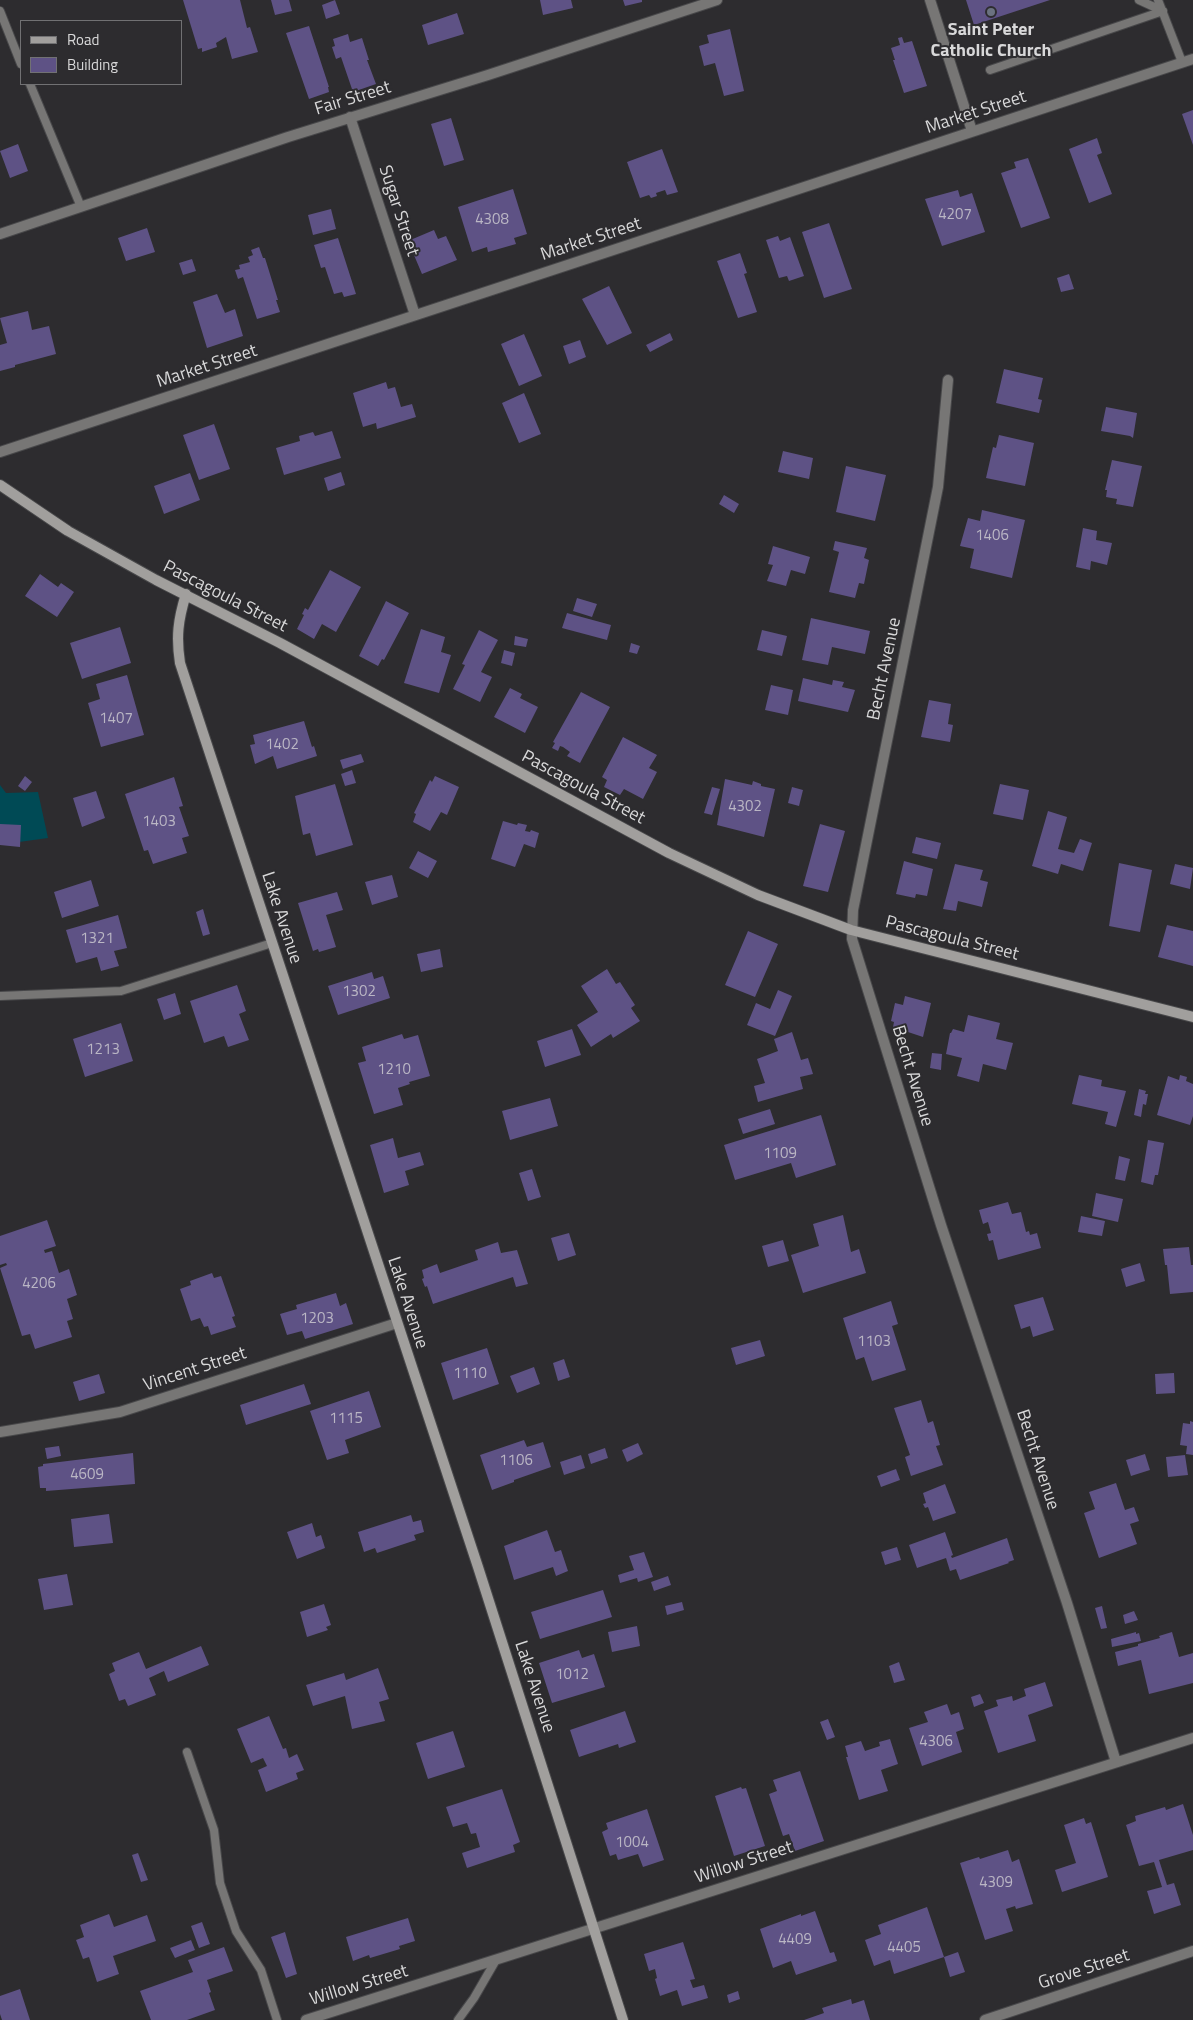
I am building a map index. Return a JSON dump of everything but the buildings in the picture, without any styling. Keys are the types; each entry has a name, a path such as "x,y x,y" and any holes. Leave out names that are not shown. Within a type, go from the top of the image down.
{"street":[{"name":"Fair Street","path":"0,234 350,117 488,75 717,0"},
{"path":"930,0 972,131"},
{"name":"Market Street","path":"0,452 1193,58"},
{"name":"Sugar Street","path":"350,117 416,315"},
{"name":"Becht Avenue","path":"948,380 938,487 852,910 852,939 941,1225 1064,1593 1116,1762"},
{"name":"Pascagoula Street","path":"0,485 68,530 186,594 669,853 758,895 851,930 1193,1017"},
{"name":"Lake Avenue","path":"186,594 179,616 177,640 180,663 396,1323 481,1576 623,2020"},
{"name":"Vincent Street","path":"0,1432 120,1412 396,1323"},
{"name":"Willow Street","path":"306,2020 1193,1738"},
{"name":"Grove Street","path":"985,2020 1193,1951"}],"lane":[{"path":"1139,0 1163,11"},
{"path":"1158,0 1182,62"},
{"path":"0,11 20,61"},
{"path":"990,70 1163,11"},
{"path":"30,85 81,208"},
{"path":"0,996 121,991 272,943"},
{"path":"188,1752 214,1830 220,1884 236,1931 261,1970 277,2020"},
{"path":"458,2020 474,1998 496,1960"}],"water":[{"path":"0,785 6,793 38,792 48,838 19,842 0,840"}],"place":[{"name":"Saint Peter Catholic Church","path":"991,12"}]}
